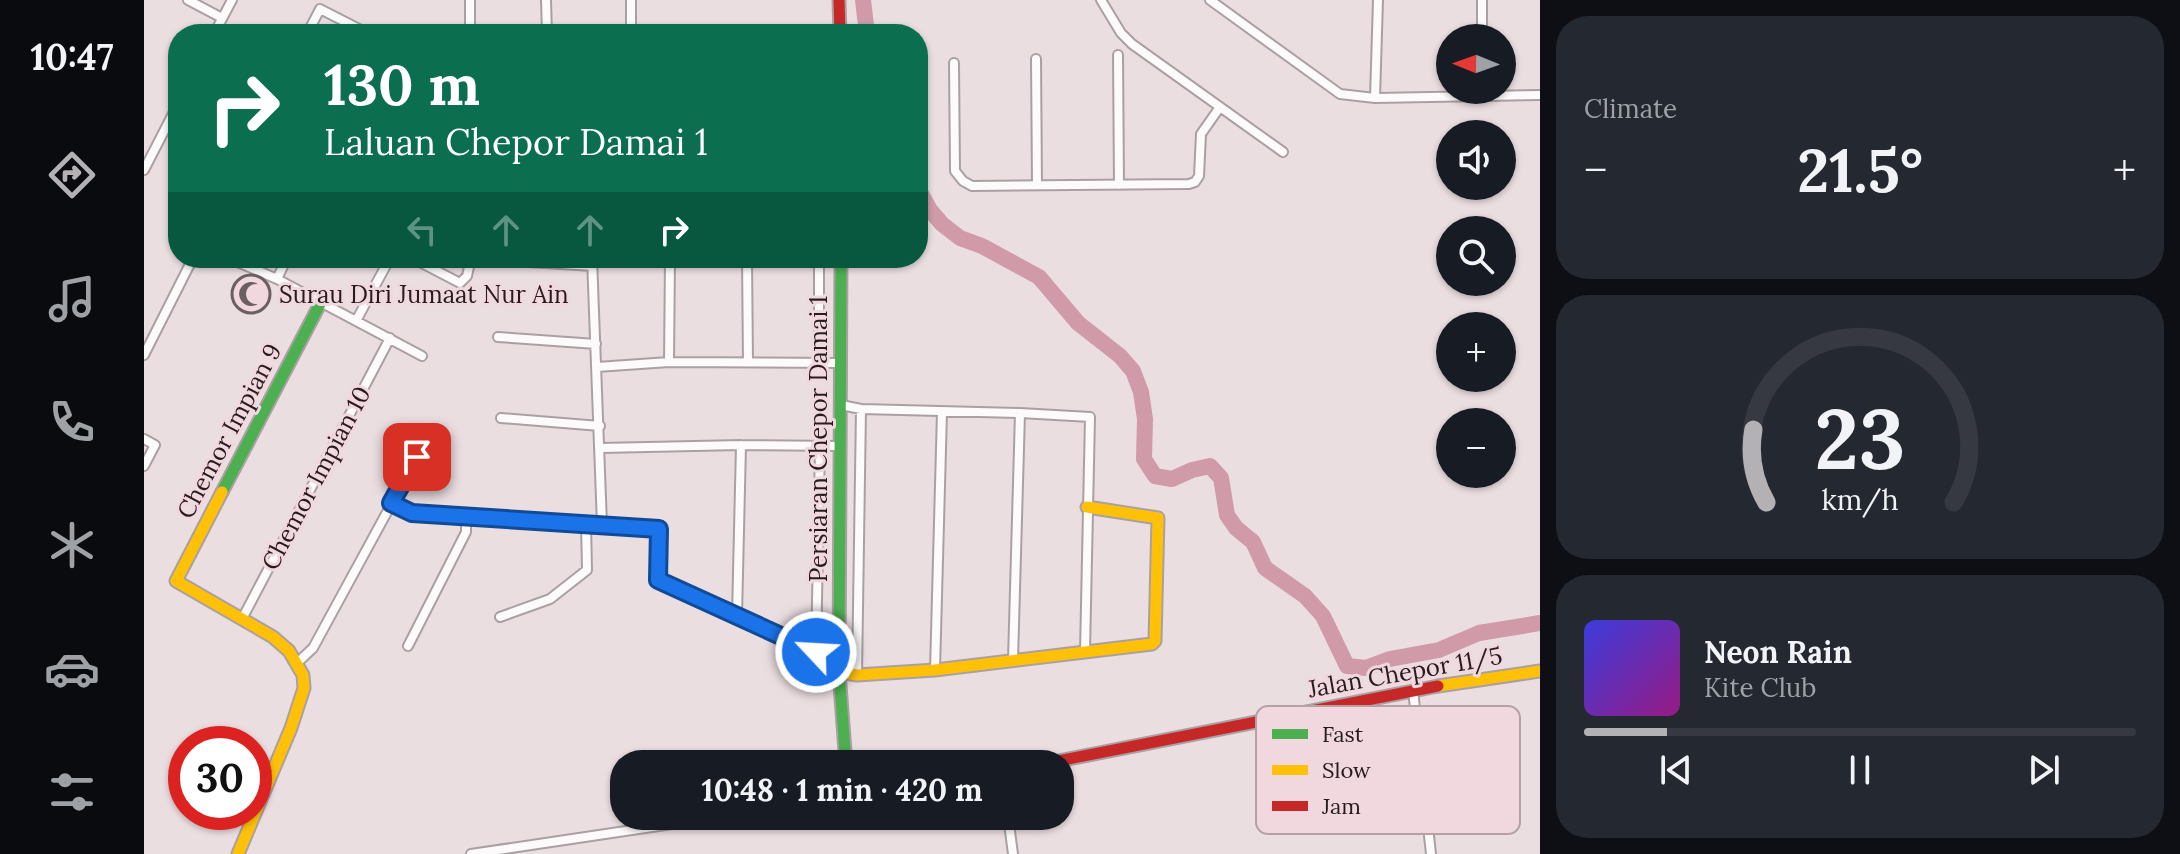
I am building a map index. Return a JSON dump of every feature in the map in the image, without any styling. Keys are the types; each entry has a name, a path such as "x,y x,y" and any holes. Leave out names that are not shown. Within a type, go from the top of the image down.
{"street":[{"path":"188,0 222,18"},
{"path":"219,24 232,0"},
{"path":"470,0 470,24"},
{"path":"546,0 547,24"},
{"path":"631,0 631,24"},
{"path":"839,0 840,24"},
{"path":"1101,0 1121,33 1132,44 1283,152"},
{"path":"1210,0 1340,94 1375,98 1436,95"},
{"path":"1375,98 1378,0"},
{"path":"1482,0 1482,24"},
{"path":"312,24 320,9 349,24"},
{"path":"1118,55 1119,185"},
{"path":"1036,59 1037,185"},
{"path":"954,63 955,171 972,186 1189,184 1199,176 1201,134 1220,107"},
{"path":"1516,94 1540,95"},
{"path":"144,170 168,123"},
{"path":"145,354 188,268"},
{"path":"251,268 422,356"},
{"path":"277,279 282,268"},
{"path":"356,321 385,268"},
{"path":"431,268 460,283 467,276 469,268"},
{"path":"592,268 602,525"},
{"path":"669,362 670,268"},
{"path":"747,268 748,362"},
{"path":"819,268 819,363"},
{"name":"Persiaran Chepor Damai 1","path":"841,268 839,668 845,750"},
{"name":"Chemor Impian 9","path":"242,619 176,581 321,302"},
{"path":"498,337 596,344"},
{"name":"Chemor Impian 10","path":"242,619 390,338"},
{"path":"597,367 669,362 841,363"},
{"path":"841,405 861,409 1090,417 1085,652"},
{"path":"857,675 861,409"},
{"path":"935,670 942,412"},
{"path":"1013,660 1020,413"},
{"path":"501,418 600,426"},
{"path":"144,439 155,445 144,466"},
{"path":"737,616 741,445"},
{"path":"816,652 820,446"},
{"path":"601,448 840,446"},
{"path":"297,663 313,648 417,457"},
{"path":"391,503 412,513 659,529 658,580 816,652 839,668 857,675 935,670 1152,644 1155,641 1158,522 1155,516 1087,507"},
{"path":"408,646 466,532 466,517"},
{"path":"500,617 550,599 587,570 586,524"},
{"path":"238,854 291,728 304,688 303,675 289,651 273,637 242,619"},
{"name":"Jalan Chepor 11/5","path":"1333,706 1413,690 1540,671"},
{"path":"1413,690 1415,706"},
{"name":"Jalan Chepor 11/5","path":"1074,758 1256,721"},
{"path":"471,854 632,830"},
{"path":"1010,830 1013,854"},
{"path":"1429,834 1431,854"}],"waterway":[{"path":"863,0 866,24"},
{"path":"928,206 942,224 960,238 982,246 1039,277 1078,323 1120,356 1133,371 1141,392 1145,419 1144,459 1155,476 1172,479 1210,466 1221,478 1227,515 1236,528 1253,542 1265,568 1305,596 1323,616 1347,666 1366,668 1390,659 1439,650 1479,633 1540,623"}],"traffic: fast":[{"path":"841,268 839,672 845,750"},
{"path":"222,492 321,302"}],"traffic: slow":[{"path":"222,492 176,581 273,637 289,651 303,675 304,688 291,728 238,854"},
{"path":"839,672 857,675 935,670 1152,644 1155,641 1158,518 1087,507"},
{"path":"1438,686 1540,671"}],"traffic: jam":[{"path":"839,0 840,24"},
{"path":"1337,706 1438,686"},
{"path":"1074,758 1256,722"}],"place":[{"name":"Surau Diri Jumaat Nur Ain","path":"251,294"}],"route":[{"path":"417,457 391,503 412,513 659,529 658,580 816,652"}]}
